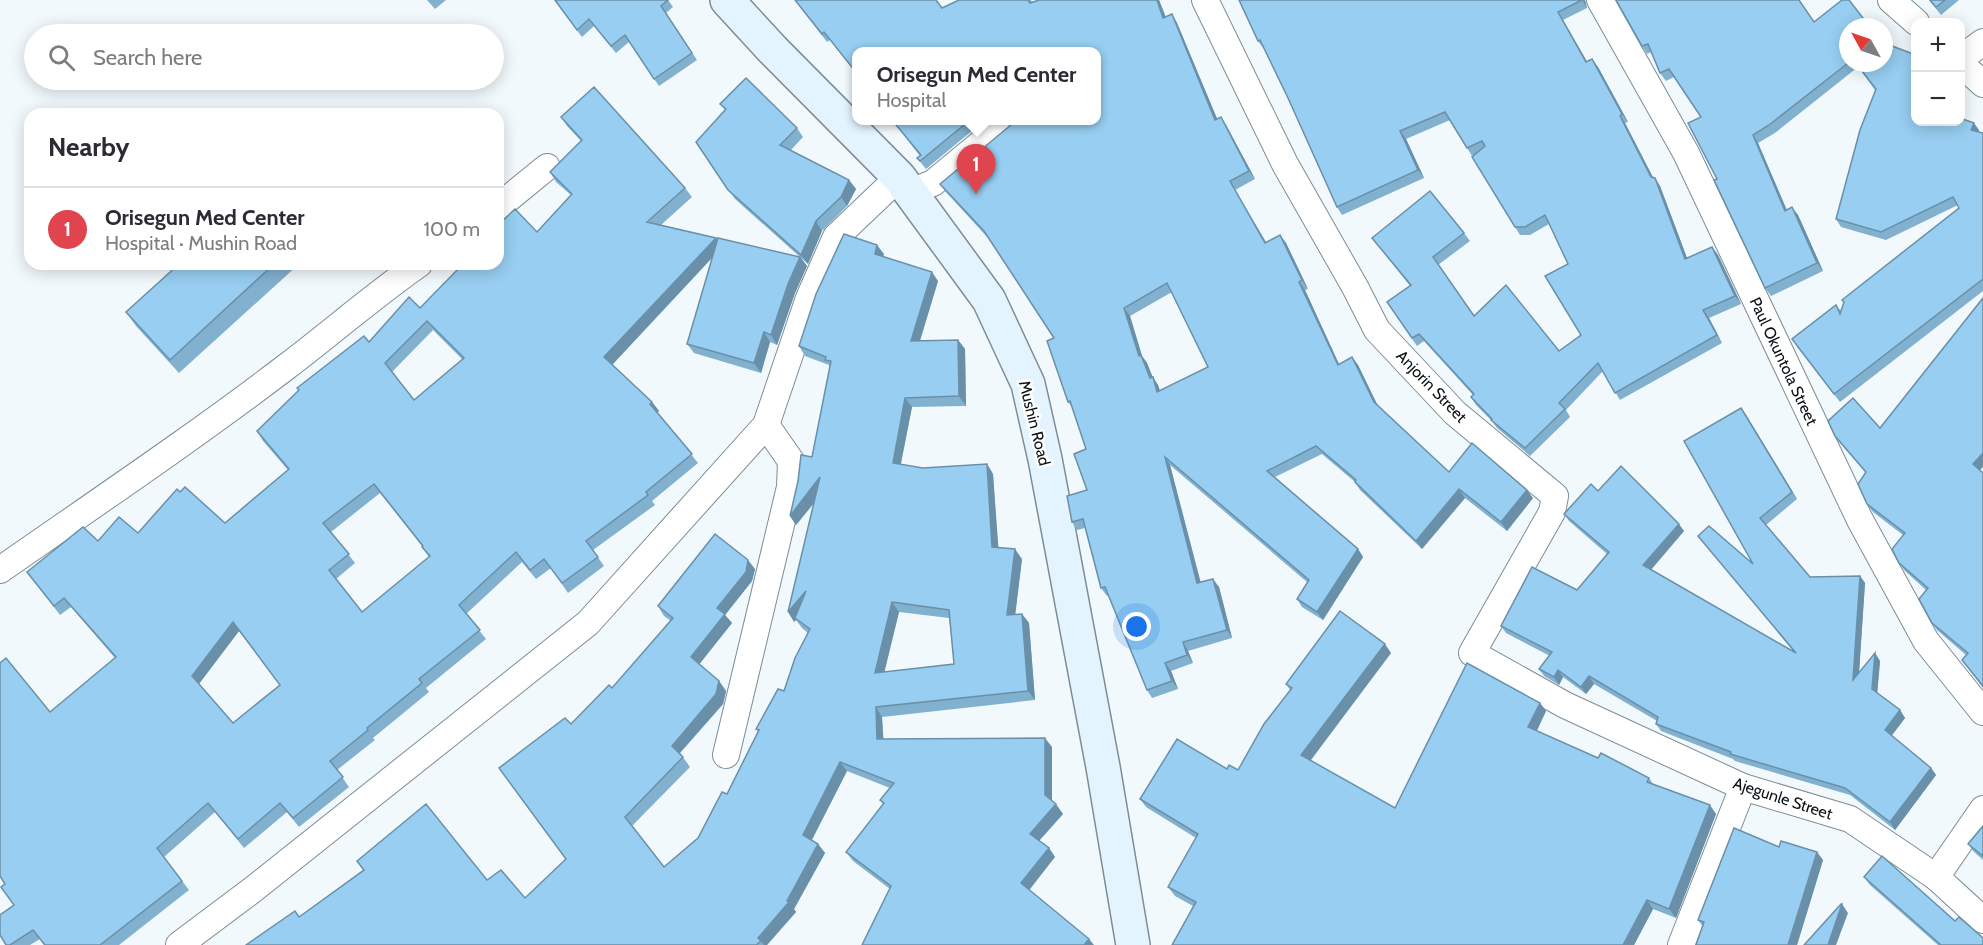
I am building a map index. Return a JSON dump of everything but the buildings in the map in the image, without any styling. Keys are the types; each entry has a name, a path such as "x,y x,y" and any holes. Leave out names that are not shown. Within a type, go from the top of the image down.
{"main road":[{"name":"Mushin Road","path":"727,0 904,184 989,300 1028,384 1045,459 1103,767 1133,945"}],"street":[{"name":"Anjorin Street","path":"1205,0 1285,164 1377,330 1455,413 1556,496 1552,512 1472,653 1565,705"},
{"name":"Paul Okuntola Street","path":"1600,0 1686,153 1860,520 1926,641 1983,712"},
{"path":"1891,0 1911,18"},
{"path":"1965,57 1983,42"},
{"path":"1965,66 1983,84"},
{"path":"179,945 251,891 588,623 766,425 808,298 836,237 904,184 933,183 1002,125"},
{"path":"504,202 547,167"},
{"path":"0,570 207,426 287,367 410,270"},
{"path":"726,755 790,487 791,461 766,425"},
{"name":"Ajegunle Street","path":"1565,705 1743,787 1850,819 1936,877 1983,920"},
{"path":"1681,945 1743,787"},
{"path":"1936,877 1983,809"}],"place":[{"name":"Orisegun Med Center","path":"976,194"}]}
